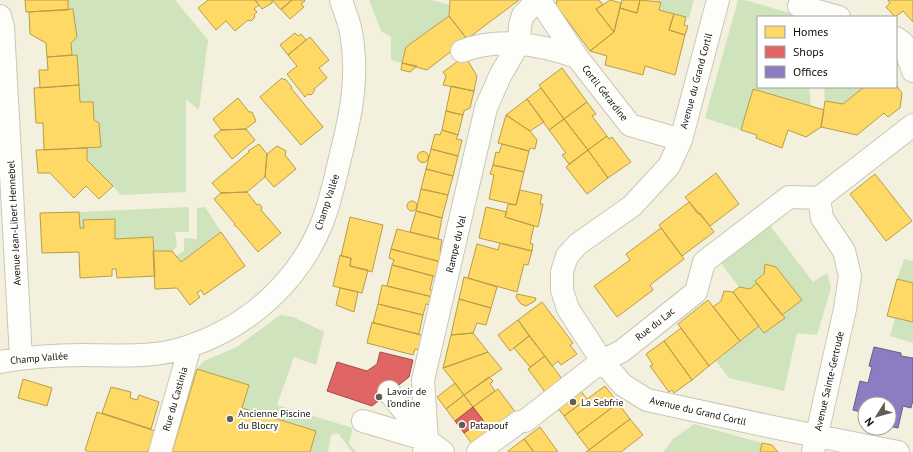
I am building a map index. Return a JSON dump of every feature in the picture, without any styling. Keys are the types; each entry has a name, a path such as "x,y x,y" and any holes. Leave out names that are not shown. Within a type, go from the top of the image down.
{"street":[{"name":"Champ Vallée","path":"0,362 21,358 51,356 150,356 190,347 214,337 238,324 263,305 286,282 306,254 322,223 351,114 354,77 351,31 341,0"},
{"name":"Avenue du Grand Cortil","path":"718,0 681,140 668,166 632,206 578,244 567,256 562,272 562,290 568,309 602,361 623,385 647,400 814,444 898,452"},
{"name":"Cortil Gérardine","path":"543,2 577,57 630,125 681,140"},
{"path":"519,43 522,15 531,7 543,2"},
{"path":"799,6 835,16"},
{"name":"Avenue Jean-Libert Hennebel","path":"0,16 3,27 2,66 21,358"},
{"path":"897,39 903,43 913,71"},
{"path":"462,51 481,44 519,43 546,47 577,57"},
{"name":"Rampe du Val","path":"431,448 423,380 486,108 500,76 519,43"},
{"path":"819,198 913,125"},
{"name":"Rue du Lac","path":"478,452 519,422 525,421 602,361 622,351 696,292 704,262 789,197 819,198"},
{"name":"Avenue Sainte-Gertrude","path":"814,444 845,309 850,276 844,252 822,218 819,198"},
{"name":"Rue du Castinia","path":"160,452 190,347"},
{"path":"389,392 431,448"},
{"path":"363,421 431,448"}],"green space":[{"path":"68,0 175,0 208,40 199,110 186,99 186,192 121,195 87,160 87,148 101,147 99,123 94,120 93,102 80,102 77,55 72,55 71,43 76,37 73,10 68,10"},
{"path":"369,0 431,0 450,5 449,16 406,47 402,63 391,60 391,37 381,31"},
{"path":"654,0 694,0 689,18 659,10 661,2"},
{"path":"738,0 745,0 800,16 757,16 757,88 809,88 811,106 753,89 741,130 705,118"},
{"path":"824,88 863,88 843,104 825,101"},
{"path":"189,207 189,232 175,232 177,247 172,251 153,251 153,237 115,239 115,220 83,220 84,228 80,228 79,212"},
{"path":"205,207 221,232 181,262 176,256 184,251 184,238 197,239 197,208"},
{"path":"769,224 813,282 827,273 831,288 817,335 797,333 784,391 729,378 716,361 759,326 782,315 802,300 764,274 755,280 757,283 750,289 739,287 720,262"},
{"path":"904,259 913,261 913,283 897,279"},
{"path":"280,315 293,317 324,332 316,365 294,357 277,405 353,428 349,443 356,452 352,452 338,433 331,435 328,452 310,452 316,431 242,408 249,385 197,369 204,361 237,347"},
{"path":"895,317 913,322 913,343 890,336"},
{"path":"694,424 762,443 760,452 663,452 673,439"}],"building: Homes":[{"path":"25,0 68,0 68,10 26,12"},
{"path":"208,0 255,0 259,5 254,9 257,12 254,15 255,17 251,21 248,20 235,31 226,21 216,30 198,8"},
{"path":"255,0 272,0 272,3 262,9"},
{"path":"272,0 292,0 281,10"},
{"path":"292,0 305,1 301,4 304,7 290,19 281,9"},
{"path":"450,0 519,0 467,39 449,16"},
{"path":"557,0 599,0 603,5 596,9 614,32 590,51 556,5"},
{"path":"610,0 621,3 614,32 596,9"},
{"path":"622,0 640,0 637,13 620,8"},
{"path":"640,0 661,2 659,10 674,14 669,30 685,35 675,75 645,66 643,75 605,65 607,56 590,51 614,32 620,8 637,13"},
{"path":"888,0 913,0 913,22 903,11 894,16 886,7 890,3"},
{"path":"73,9 77,37 71,43 72,55 47,57 46,43 30,34 29,12"},
{"path":"674,14 686,17 684,25 688,26 685,35 669,30"},
{"path":"449,16 467,39 427,70 402,63 406,47"},
{"path":"295,33 298,36 301,34 306,40 288,55 280,45"},
{"path":"310,37 329,60 319,68 327,78 314,89 314,92 311,95 308,94 305,97 287,74 297,66 288,55"},
{"path":"77,55 79,85 40,88 39,70 48,70 47,57"},
{"path":"465,56 477,76 474,91 443,85 446,76 443,72"},
{"path":"402,63 417,66 410,72 401,70"},
{"path":"562,68 587,102 564,119 539,85"},
{"path":"282,78 284,80 285,79 292,87 291,88 323,127 301,145 260,97"},
{"path":"79,85 80,102 93,102 94,120 99,123 101,147 44,150 43,123 36,123 34,88"},
{"path":"451,86 474,91 470,108 464,111 463,115 446,111"},
{"path":"897,86 902,93 900,108 888,117 884,113 857,135 821,127 825,101 843,104 863,88 897,88"},
{"path":"541,88 564,119 549,130 527,99"},
{"path":"753,89 824,110 821,127 806,137 788,130 782,148 756,138 757,135 741,130"},
{"path":"238,98 249,112 252,112 256,121 246,129 221,130 213,119"},
{"path":"527,99 544,122 530,131 506,115"},
{"path":"587,102 596,114 592,116 607,136 588,150 564,119"},
{"path":"446,111 463,115 458,135 442,130"},
{"path":"506,115 530,131 537,140 535,149 530,148 529,151 498,143"},
{"path":"564,119 588,150 569,164 562,155 566,153 549,130"},
{"path":"246,129 255,140 232,159 214,136 221,130"},
{"path":"442,130 458,135 456,139 462,140 458,156 431,149 435,134 440,135"},
{"path":"607,136 609,139 612,137 631,162 608,178 588,150"},
{"path":"259,144 267,154 265,177 247,192 221,193 212,183 249,152 248,151"},
{"path":"502,144 529,151 524,172 493,165 496,152 499,153"},
{"path":"277,146 286,151 285,155 296,169 274,187 265,177 267,154"},
{"path":"87,148 87,160 113,186 99,199 86,186 74,198 50,173 38,173 36,150"},
{"path":"431,149 458,156 453,176 426,169"},
{"path":"588,150 608,178 587,194 566,167"},
{"path":"421,152 425,152 427,153 427,161 421,162 418,159 418,155"},
{"path":"493,165 524,172 516,205 489,199 494,175 490,174"},
{"path":"426,169 453,176 448,195 421,189"},
{"path":"716,173 739,204 710,226 685,197"},
{"path":"875,174 912,221 886,241 850,194"},
{"path":"421,189 448,195 442,218 416,211"},
{"path":"520,190 542,195 540,204 543,204 538,227 505,217 508,204 516,205"},
{"path":"247,192 257,205 259,204 262,207 261,210 281,233 258,252 234,225 235,224 214,199 221,193"},
{"path":"410,201 414,201 417,206 414,211 410,211 407,208 407,204"},
{"path":"689,202 698,214 700,213 714,232 682,256 659,225"},
{"path":"486,207 507,212 505,217 534,226 530,243 533,244 532,251 479,238"},
{"path":"416,211 442,218 438,239 410,232"},
{"path":"79,212 80,228 84,228 83,220 115,219 115,239 153,237 155,276 117,278 116,269 112,269 112,276 80,278 79,252 42,253 40,213"},
{"path":"350,217 383,225 372,272 350,266 351,258 341,256"},
{"path":"661,228 684,259 650,285 653,290 617,317 594,286 630,260 626,254"},
{"path":"397,229 442,240 440,251 444,252 441,262 391,249"},
{"path":"221,232 245,266 204,295 201,290 197,293 200,297 190,305 177,288 155,289 153,251 172,251 181,262"},
{"path":"500,243 532,251 528,265 524,264 517,292 468,278 477,244 498,250"},
{"path":"391,249 441,262 437,277 392,265 394,260 389,258"},
{"path":"340,255 351,258 350,266 368,270 362,293 333,286"},
{"path":"765,264 776,267 802,300 782,315 755,281 764,274"},
{"path":"392,265 433,276 430,290 434,291 433,297 387,286"},
{"path":"464,277 497,287 491,308 459,299"},
{"path":"897,279 913,283 913,322 887,316"},
{"path":"757,283 785,318 764,333 733,292 739,287 750,289"},
{"path":"382,285 433,297 431,305 426,304 423,315 378,304"},
{"path":"340,288 358,292 354,312 336,305"},
{"path":"724,291 733,292 759,326 740,341 713,307 721,301"},
{"path":"517,294 536,298 535,301 526,306 521,304 516,297"},
{"path":"459,299 491,308 486,325 477,323 473,333 451,335"},
{"path":"708,300 740,341 709,366 678,324"},
{"path":"542,302 573,343 570,345 577,354 561,365 558,361 552,366 518,320"},
{"path":"378,304 423,315 419,334 373,323"},
{"path":"518,320 529,336 510,351 498,335"},
{"path":"372,322 424,336 420,350 415,349 413,355 367,343"},
{"path":"681,328 709,366 692,380 664,341"},
{"path":"473,333 488,352 443,368 451,335"},
{"path":"529,336 545,356 530,367 514,348"},
{"path":"664,341 692,380 674,393 672,390 669,392 650,366 653,365 646,354"},
{"path":"488,352 502,369 464,395 443,368"},
{"path":"545,356 562,379 545,392 528,369"},
{"name":"Ancienne Piscine du Blocry","path":"197,369 249,385 242,408 316,431 310,452 172,452"},
{"path":"489,377 493,381 490,384 495,391 473,407 464,395"},
{"path":"23,379 52,388 47,406 18,398"},
{"path":"455,383 464,395 446,409 437,397"},
{"path":"605,386 618,403 577,434 564,416"},
{"path":"111,387 131,392 130,398 137,400 139,395 159,402 151,429 102,413"},
{"path":"498,389 516,413 491,432 473,407"},
{"path":"580,390 587,399 564,416 557,407"},
{"path":"464,395 473,407 455,421 446,409"},
{"path":"618,403 630,419 589,450 577,434"},
{"path":"97,412 155,431 148,452 89,452 85,450"},
{"path":"630,419 643,435 621,452 586,452"},
{"path":"483,420 491,432 473,445 464,433"},
{"path":"540,427 558,452 534,452 524,439"},
{"path":"524,439 534,452 508,451"},
{"path":"762,443 772,445 778,452 760,452"}],"building: Shops":[{"path":"380,352 413,360 409,377 372,406 327,391 337,362 367,371 377,364"},
{"path":"473,407 483,420 464,433 455,421"}],"building: Offices":[{"path":"874,347 901,353 901,356 913,358 913,400 911,408 903,406 898,428 897,396 857,396 857,411 853,410 860,381 868,383 872,367 869,366"}],"place":[{"name":"Lavoir de l’ondine","path":"379,397"},
{"name":"La Sebfrie","path":"573,402"},
{"name":"Ancienne Piscine du Blocry","path":"230,419"},
{"name":"Patapouf","path":"462,425"}]}
